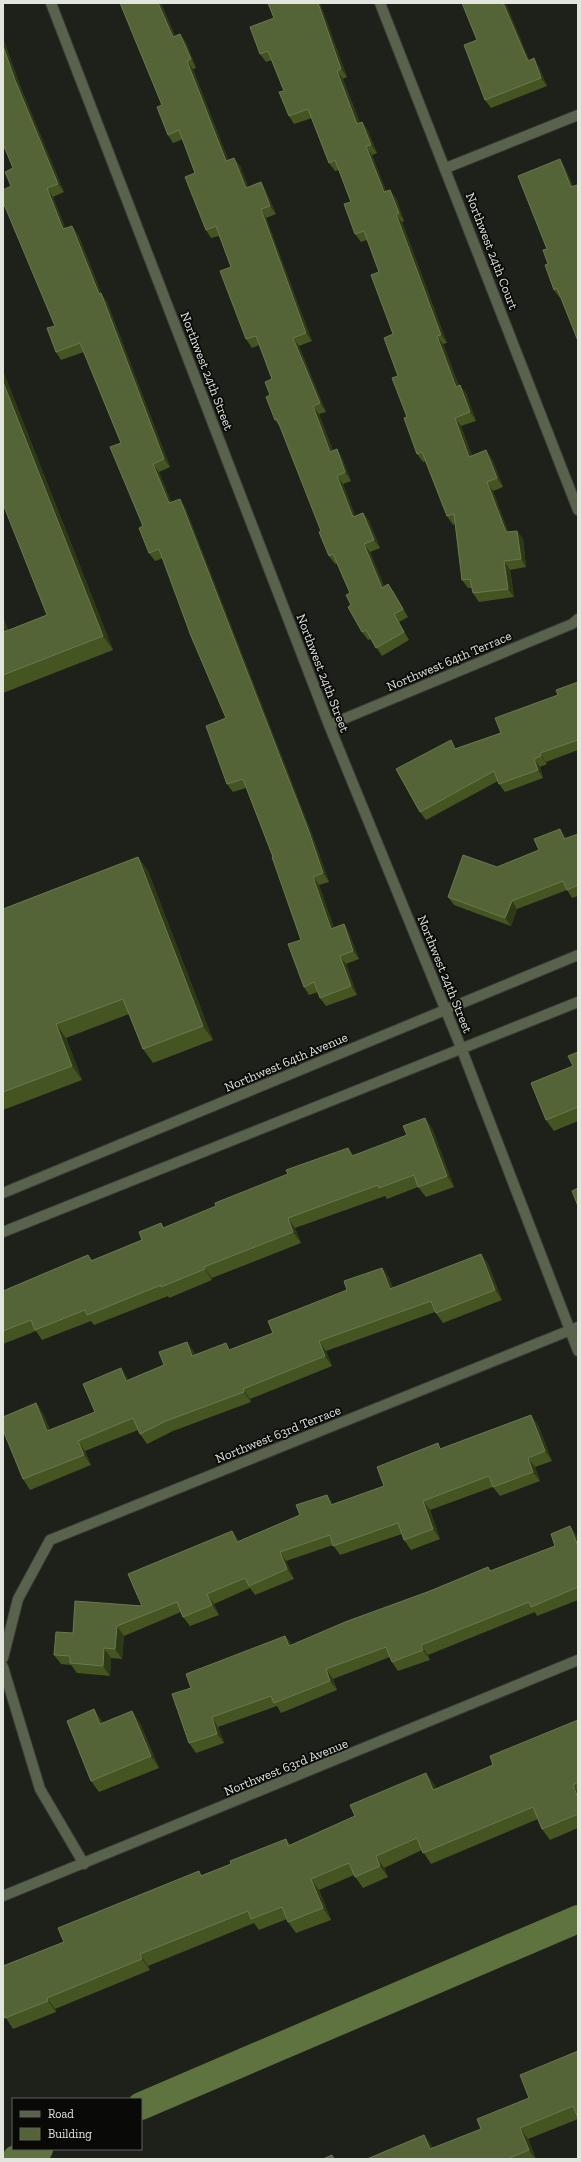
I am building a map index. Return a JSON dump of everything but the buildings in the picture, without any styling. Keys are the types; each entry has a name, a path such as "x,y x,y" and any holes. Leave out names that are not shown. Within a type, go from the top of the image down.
{"street":[{"name":"Northwest 24th Street","path":"51,3 329,726 574,1328 578,1351"},
{"name":"Northwest 24th Court","path":"380,3 446,168 578,510"},
{"path":"446,168 578,115"},
{"name":"Northwest 64th Terrace","path":"329,726 572,624 578,619"},
{"name":"Northwest 64th Avenue","path":"3,1193 195,1115 445,1009 578,955"},
{"path":"3,1232 462,1050 578,1002"},
{"name":"Northwest 63rd Terrace","path":"3,1658 18,1599 50,1540 574,1328"},
{"name":"Northwest 63rd Avenue","path":"3,1896 578,1660"},
{"path":"3,1667 40,1789 84,1864"}],"waterway":[{"path":"142,2106 578,1919"},
{"path":"16,2159 37,2150"}]}
